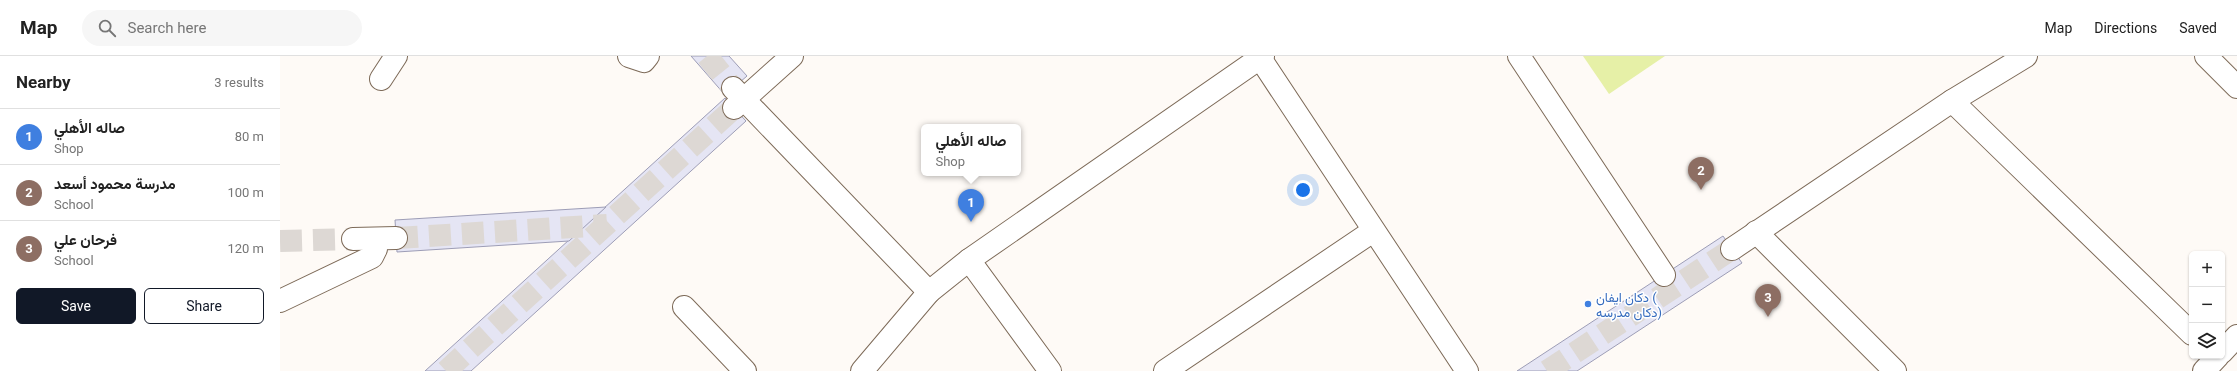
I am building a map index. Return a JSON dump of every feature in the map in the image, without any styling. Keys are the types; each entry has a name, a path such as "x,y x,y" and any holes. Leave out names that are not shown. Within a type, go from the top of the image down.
{"street":[{"path":"381,79 396,56"},
{"path":"629,56 644,61 648,56"},
{"path":"792,56 737,98 929,292"},
{"path":"1519,56 1664,275"},
{"path":"1732,249 1952,101 2026,56"},
{"path":"2206,56 2237,87"},
{"path":"862,371 929,292 969,260 1262,57 1373,231 1467,371"},
{"path":"1952,101 2189,331"},
{"path":"1164,371 1373,231"},
{"path":"1756,232 1895,371"},
{"path":"353,239 396,238"},
{"path":"280,301 372,257 376,249 375,239"},
{"path":"969,260 1050,371"},
{"path":"684,307 745,371"},
{"path":"2225,348 2237,336"}],"green space":[{"path":"1583,56 1665,56 1609,94"}],"building":[{"path":"691,56 729,56 747,76 725,95"},
{"path":"725,98 746,121 471,371 425,371"},
{"path":"606,207 569,241 397,252 395,220"},
{"path":"1723,236 1742,263 1577,371 1517,371"}],"tunnel":[{"path":"707,56 733,88"},
{"path":"446,371 734,108"},
{"path":"396,238 607,225"},
{"path":"280,241 353,239"},
{"path":"1547,371 1732,249"}],"place":[{"name":"مدرسة محمود أسعد","path":"1701,190"},
{"name":"صاله الأهلي","path":"971,222"},
{"name":"دكان ايفان ( دكان مدرسه)","path":"1588,304"},
{"name":"فرحان علي","path":"1768,317"}]}
